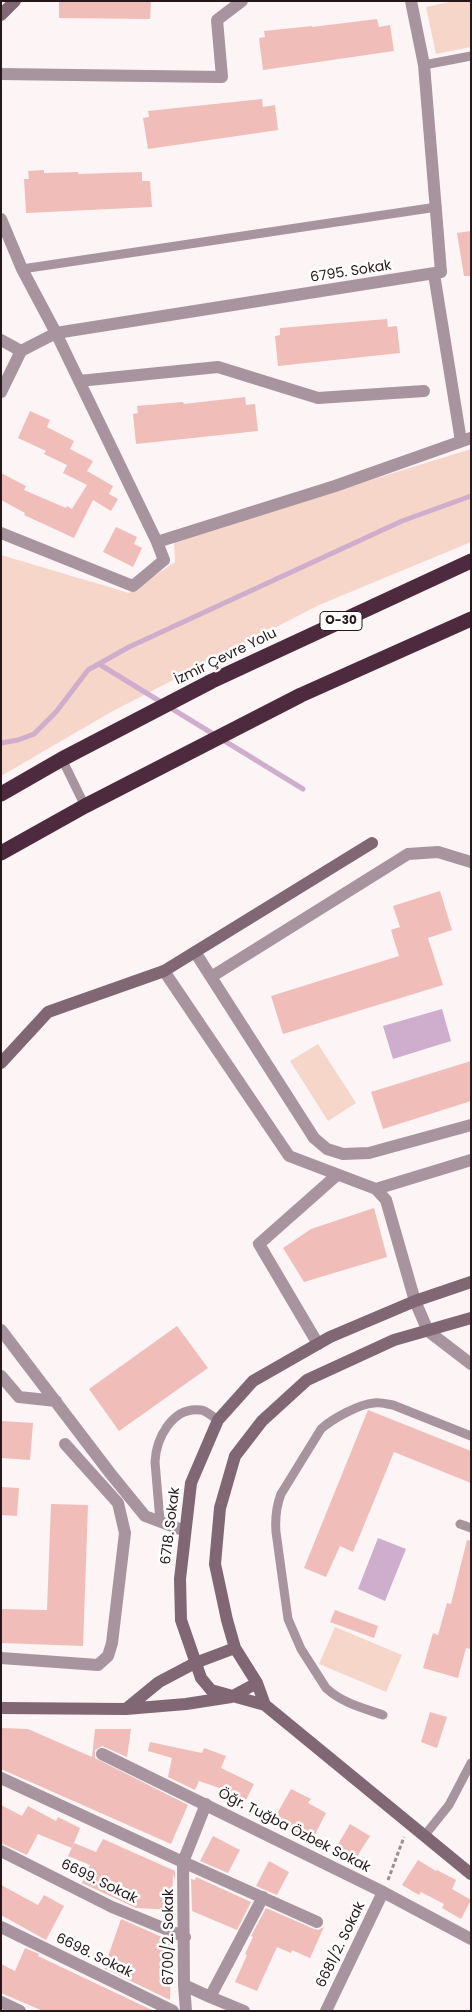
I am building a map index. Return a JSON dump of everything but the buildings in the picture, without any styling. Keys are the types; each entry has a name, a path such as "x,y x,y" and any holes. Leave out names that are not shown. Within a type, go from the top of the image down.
{"highway":[{"name":"İzmir Çevre Yolu","path":"1,794 62,759 212,681 471,561"},
{"path":"1,853 85,806 300,695 471,619"}],"street":[{"path":"1,15 15,1"},
{"path":"1,74 222,77 217,20 242,1"},
{"path":"156,542 335,486 466,439 434,274 441,272 437,207 424,65 411,1"},
{"path":"1,219 22,269 56,333 164,560 133,586 1,533"},
{"name":"6795. Sokak","path":"21,350 56,333 434,274"},
{"path":"1,340 21,350 1,392"},
{"path":"79,381 218,367 318,398 424,391"},
{"path":"1,1063 48,1012 164,971 372,843"},
{"path":"211,977 408,854 438,852 471,862"},
{"path":"195,952 314,1138 327,1150 342,1154 369,1153 471,1124"},
{"path":"164,971 289,1156 376,1189 386,1200 415,1301 428,1330 471,1364"},
{"path":"376,1189 471,1160"},
{"path":"318,1344 259,1244 337,1175"},
{"name":"6718. Sokak","path":"471,1282 415,1301 318,1344 253,1381 218,1420 191,1483 180,1579 181,1620 201,1678 211,1690 265,1705 471,1874"},
{"path":"265,1705 257,1683 235,1648 215,1564 220,1508 235,1456 262,1421 307,1380 394,1340 471,1318"},
{"path":"1,1330 110,1474 145,1516 186,1531"},
{"path":"1,1376 18,1396 56,1402"},
{"path":"1,1658 98,1665 108,1656 112,1643 125,1533 118,1503 65,1444"},
{"path":"126,1709 159,1682 195,1663 235,1648"},
{"path":"1,1708 126,1709 186,1704 231,1697 257,1683"},
{"name":"Öğr. Tuğba Özbek Sokak","path":"102,1754 383,1892 471,1939"},
{"path":"1,1778 317,1922"},
{"path":"183,1862 206,1804"},
{"name":"6699. Sokak","path":"1,1851 112,1907 185,1937"},
{"name":"6700/2. Sokak","path":"183,1862 186,2011"},
{"name":"6681/2. Sokak","path":"326,2011 383,1892"},
{"path":"210,1997 263,1897"},
{"name":"6698. Sokak","path":"1,1927 173,2011"},
{"path":"184,1985 244,2011"},
{"path":"1,2002 20,2011"}],"lane":[{"path":"424,65 471,56"},
{"path":"22,269 437,207"},
{"path":"62,759 85,806"},
{"path":"383,1715 333,1695 326,1688 294,1637 288,1619 276,1532 275,1522 278,1502 321,1429 329,1422 366,1404 383,1403 393,1405 471,1436"},
{"path":"160,1522 155,1462 162,1433 177,1418 192,1411 203,1410 218,1420"},
{"path":"460,1524 471,1528"},
{"path":"425,1835 449,1805 471,1763"}],"path":[{"path":"383,1892 409,1822"}],"shaded area":[{"path":"454,1 471,1 471,47 436,54 426,7"},
{"path":"471,449 471,542 319,605 111,712 1,776 1,555 129,593 175,562 174,541"},
{"path":"442,1009 451,1041 393,1059 383,1026"},
{"path":"318,1044 356,1103 328,1121 290,1061"},
{"path":"378,1538 406,1549 385,1601 358,1589"},
{"path":"335,1627 402,1655 386,1692 319,1664"}],"waterway":[{"path":"1,743 18,740 34,734 56,712 88,670 129,647 402,521 471,496"},
{"path":"99,664 303,789"}]}
